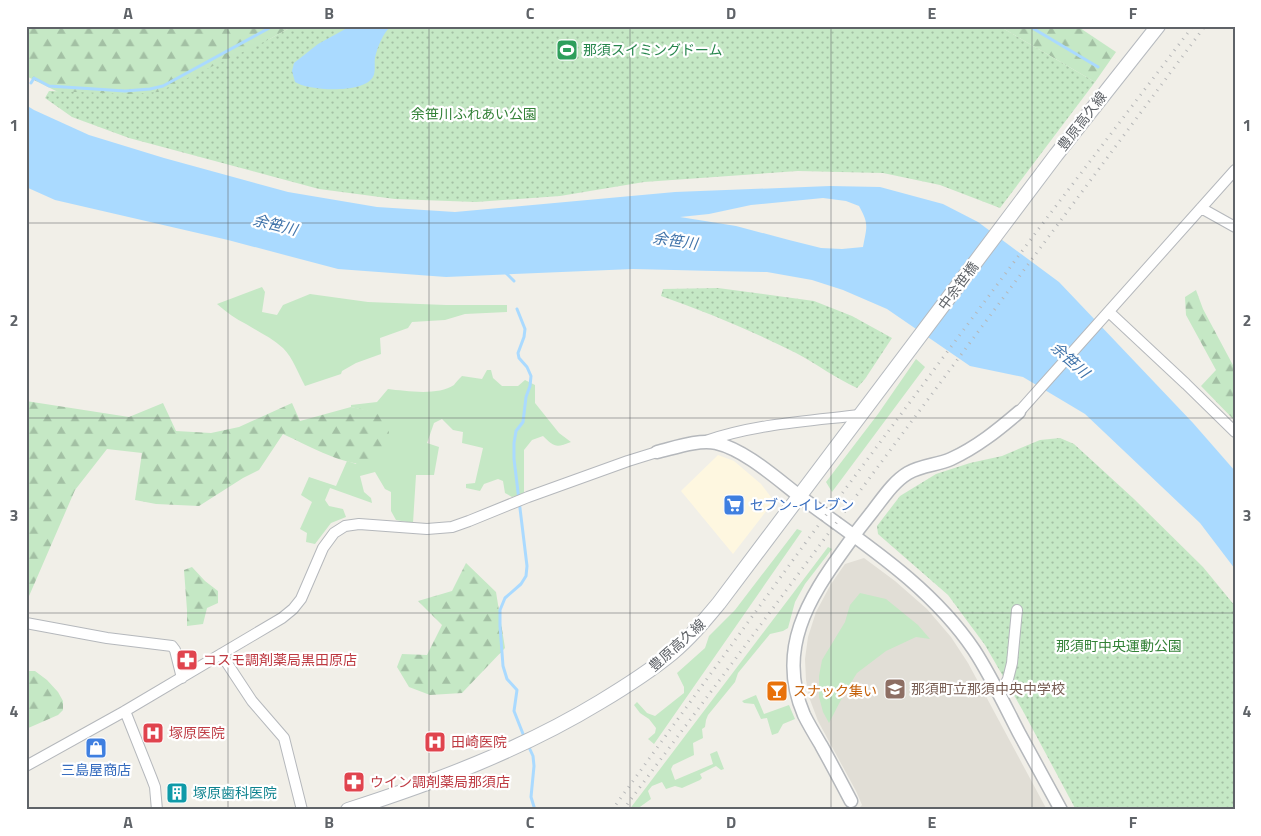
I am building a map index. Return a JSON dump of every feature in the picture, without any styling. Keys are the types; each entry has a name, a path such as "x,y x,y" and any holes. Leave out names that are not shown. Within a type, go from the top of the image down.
{"main road":[{"name":"豊原高久線","path":"1009,218 1158,26"},
{"name":"中余笹橋","path":"906,353 1009,218"},
{"name":"豊原高久線","path":"348,810 430,782 523,744 578,715 634,681 671,653 688,638 720,603 906,353"}],"street":[{"path":"852,805 804,715 797,694 794,675 796,636 806,611 824,578 853,536 889,490 908,473 930,464 949,460 971,450 1019,412 1235,170"},
{"path":"1201,208 1235,227"},
{"path":"1109,312 1235,432"},
{"path":"26,766 125,711 282,618 301,599 323,548 334,533 345,526 359,524 427,528 452,527 528,496 657,452 756,428 860,415"},
{"path":"700,442 716,443 733,449 751,460 914,582 937,604 974,650 1061,810"},
{"path":"1000,695 1008,679 1012,663 1017,610"},
{"path":"26,623 107,638 172,646 175,650 182,678"},
{"path":"221,654 252,701 284,738 302,810"},
{"path":"125,711 155,787 157,810"}],"shaded area":[{"path":"718,455 734,461 761,484 774,501 733,554 681,491"},
{"name":"那須町立那須中央中学校","path":"864,558 895,581 927,609 951,637 968,663 1047,810 860,810 859,808 862,805 856,791 818,721 809,697 805,659 808,637 816,612 831,584 845,564"}],"green space":[{"path":"26,26 293,26 268,40 238,99 66,96 26,76"},
{"name":"余笹川ふれあい公園","path":"293,26 999,26 1095,82 1000,208 940,185 883,173 798,171 644,182 560,196 476,202 395,199 319,189 129,138 72,117 45,98 49,91 129,94 158,92 268,40"},
{"path":"999,26 1077,26 1116,52 1095,82"},
{"path":"262,287 265,292 262,312 277,315 283,305 310,294 368,302 507,305 507,312 465,314 445,320 412,322 408,328 380,338 381,354 356,363 342,371 341,374 305,386 293,361 283,348 270,338 227,313 217,304"},
{"path":"718,288 814,301 852,316 892,338 857,388 796,353 763,337 661,296 663,289"},
{"path":"1196,290 1203,309 1235,369 1235,421 1201,386 1216,370 1186,315 1185,297"},
{"path":"916,359 925,367 832,492 826,482 878,414"},
{"path":"487,370 491,370 493,378 502,386 518,386 525,380 535,385 535,403 559,433 571,442 556,445 543,436 532,440 524,450 524,494 512,497 505,493 503,481 498,479 484,484 480,491 466,488 466,484 475,483 483,448 462,443 463,432 453,430 442,419 434,423 427,443 439,447 434,475 416,475 413,523 396,520 391,511 391,492 385,489 375,472 360,476 364,492 371,498 372,503 330,488 325,500 329,506 343,509 346,517 331,523 315,544 306,542 307,533 300,529 312,502 301,495 309,477 336,486 347,461 356,464 377,413 351,407 351,405 377,402 388,389 422,392 439,391 454,385 462,376 482,379"},
{"path":"26,401 129,417 163,403 176,431 211,433 239,427 292,403 300,421 351,407 377,412 389,432 386,456 369,464 349,462 337,458 283,434 259,470 199,506 156,504 135,500 142,453 107,449 75,490 26,603"},
{"name":"那須町中央運動公園","path":"1060,438 1074,444 1134,499 1203,567 1235,606 1235,810 1076,810 985,645 948,595 878,534 877,526 900,496 936,474 970,463 1002,456 1040,440"},
{"path":"797,529 802,531 654,744 648,739 655,733 656,728 634,705 637,702 647,713 655,716 684,693 684,687 677,673 705,648 709,636 735,610"},
{"path":"828,547 832,549 805,584 795,602 788,628 770,634 738,673 735,682 708,715 705,727 702,729 703,738 693,743 694,755 673,765 671,769 675,780 713,764 710,754 717,751 724,769 721,770 716,766 700,774 702,778 700,780 682,788 675,786 666,789 662,782 652,786 648,791 651,799 637,810 629,810"},
{"path":"466,563 496,592 505,648 462,693 430,695 409,687 397,667 402,654 427,655 442,625 418,601 452,591"},
{"path":"192,567 218,591 218,603 207,608 203,624 187,626 184,570"},
{"path":"860,593 886,599 918,625 930,639 916,637 886,651 857,673 829,723 823,712 819,697 819,676 822,660 845,622 850,605"},
{"path":"26,671 35,671 47,680 63,701 63,710 58,715 26,729"},
{"path":"756,695 764,714 789,705 795,719 783,724 778,733 772,735 767,718 761,719 754,704 742,701"}],"water":[{"path":"391,26 379,45 375,58 374,75 367,82 348,88 323,89 295,82 292,71 294,63 318,44 349,27"},
{"name":"余笹川","path":"26,105 89,135 164,158 288,192 377,207 455,212 675,192 830,186 880,187 943,204 978,222 1059,282 1193,423 1235,471 1235,569 1200,523 1085,414 1023,377 970,366 887,309 843,290 812,280 767,272 633,269 446,277 338,269 228,240 55,200 26,187","holes":["823,198 846,201 859,206 866,221 863,247 821,248 736,226 680,217 709,214 751,205"]}],"waterway":[{"path":"31,83 34,78 49,86 125,91 163,86 273,26"},
{"path":"1029,26 1098,67"},
{"path":"506,273 514,281"},
{"path":"517,309 525,329 518,353 519,358 527,367 531,376 523,422 516,431 514,443 514,459 527,566 526,576 521,584 505,598 500,610 500,626 503,666 507,679 517,690 514,711 525,739"},
{"path":"528,745 533,756 531,797 535,810"}],"railway":[{"path":"612,810 809,538 1040,227 1193,26"},
{"path":"623,810 1205,26"}],"place":[{"name":"那須スイミングドーム","path":"567,50"},
{"name":"セブン-イレブン","path":"734,505"},
{"name":"コスモ調剤薬局黒田原店","path":"187,660"},
{"name":"那須町立那須中央中学校","path":"895,689"},
{"name":"スナック集い","path":"777,691"},
{"name":"塚原医院","path":"153,733"},
{"name":"田崎医院","path":"435,742"},
{"name":"三島屋商店","path":"96,748"},
{"name":"ウイン調剤薬局那須店","path":"354,782"},
{"name":"塚原歯科医院","path":"177,793"}]}
